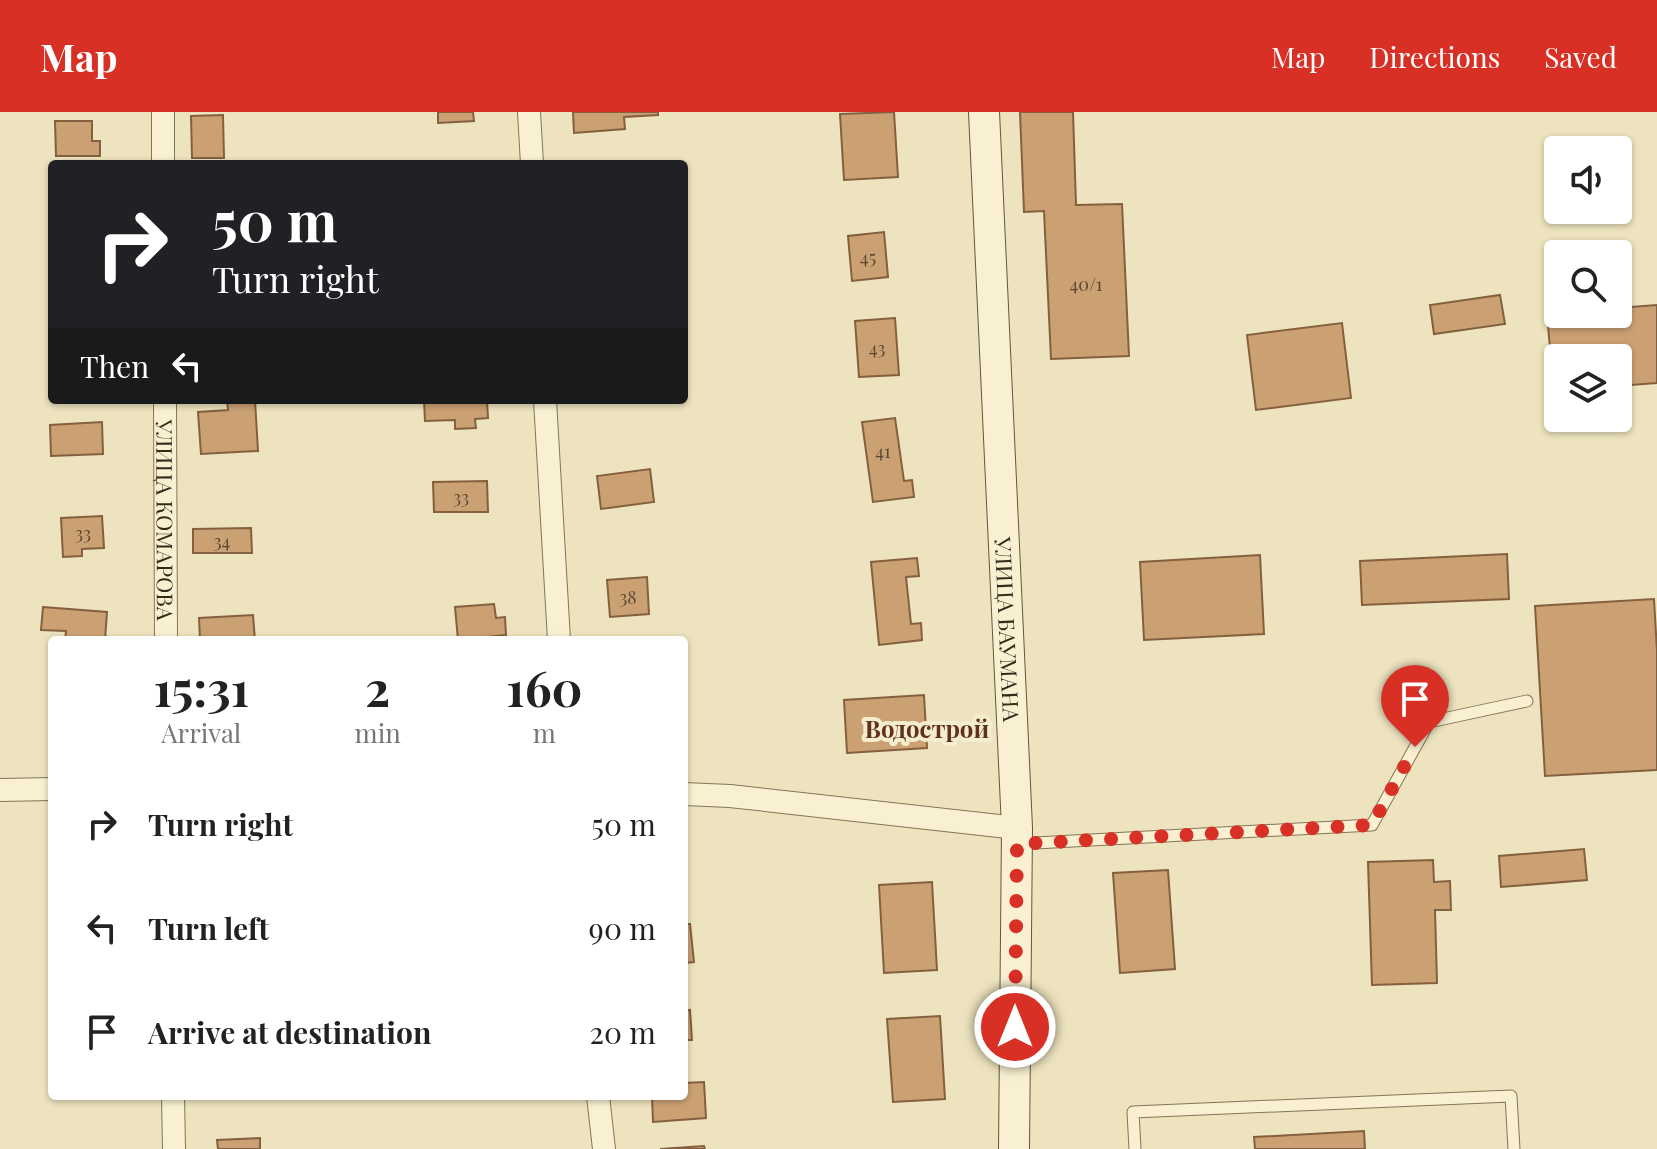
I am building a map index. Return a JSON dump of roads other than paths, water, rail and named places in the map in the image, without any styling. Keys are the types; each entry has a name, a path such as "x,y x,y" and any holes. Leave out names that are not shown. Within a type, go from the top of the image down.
{"street":[{"path":"163,112 163,160"},
{"path":"529,112 532,160"},
{"name":"УЛИЦА БАУМАНА","path":"984,112 1017,836 1014,1149"},
{"name":"УЛИЦА КОМАРОВА","path":"165,404 166,636"},
{"path":"545,404 559,636"},
{"path":"0,790 48,789"},
{"path":"688,794 730,796 1017,836"},
{"path":"173,1100 174,1149"},
{"path":"598,1100 604,1149"}],"lane":[{"path":"1017,836 1372,825 1429,722 1527,701"},
{"path":"1135,1149 1133,1112 1511,1096 1514,1149"}],"district":[{"name":"Водострой","path":"927,728"}]}
